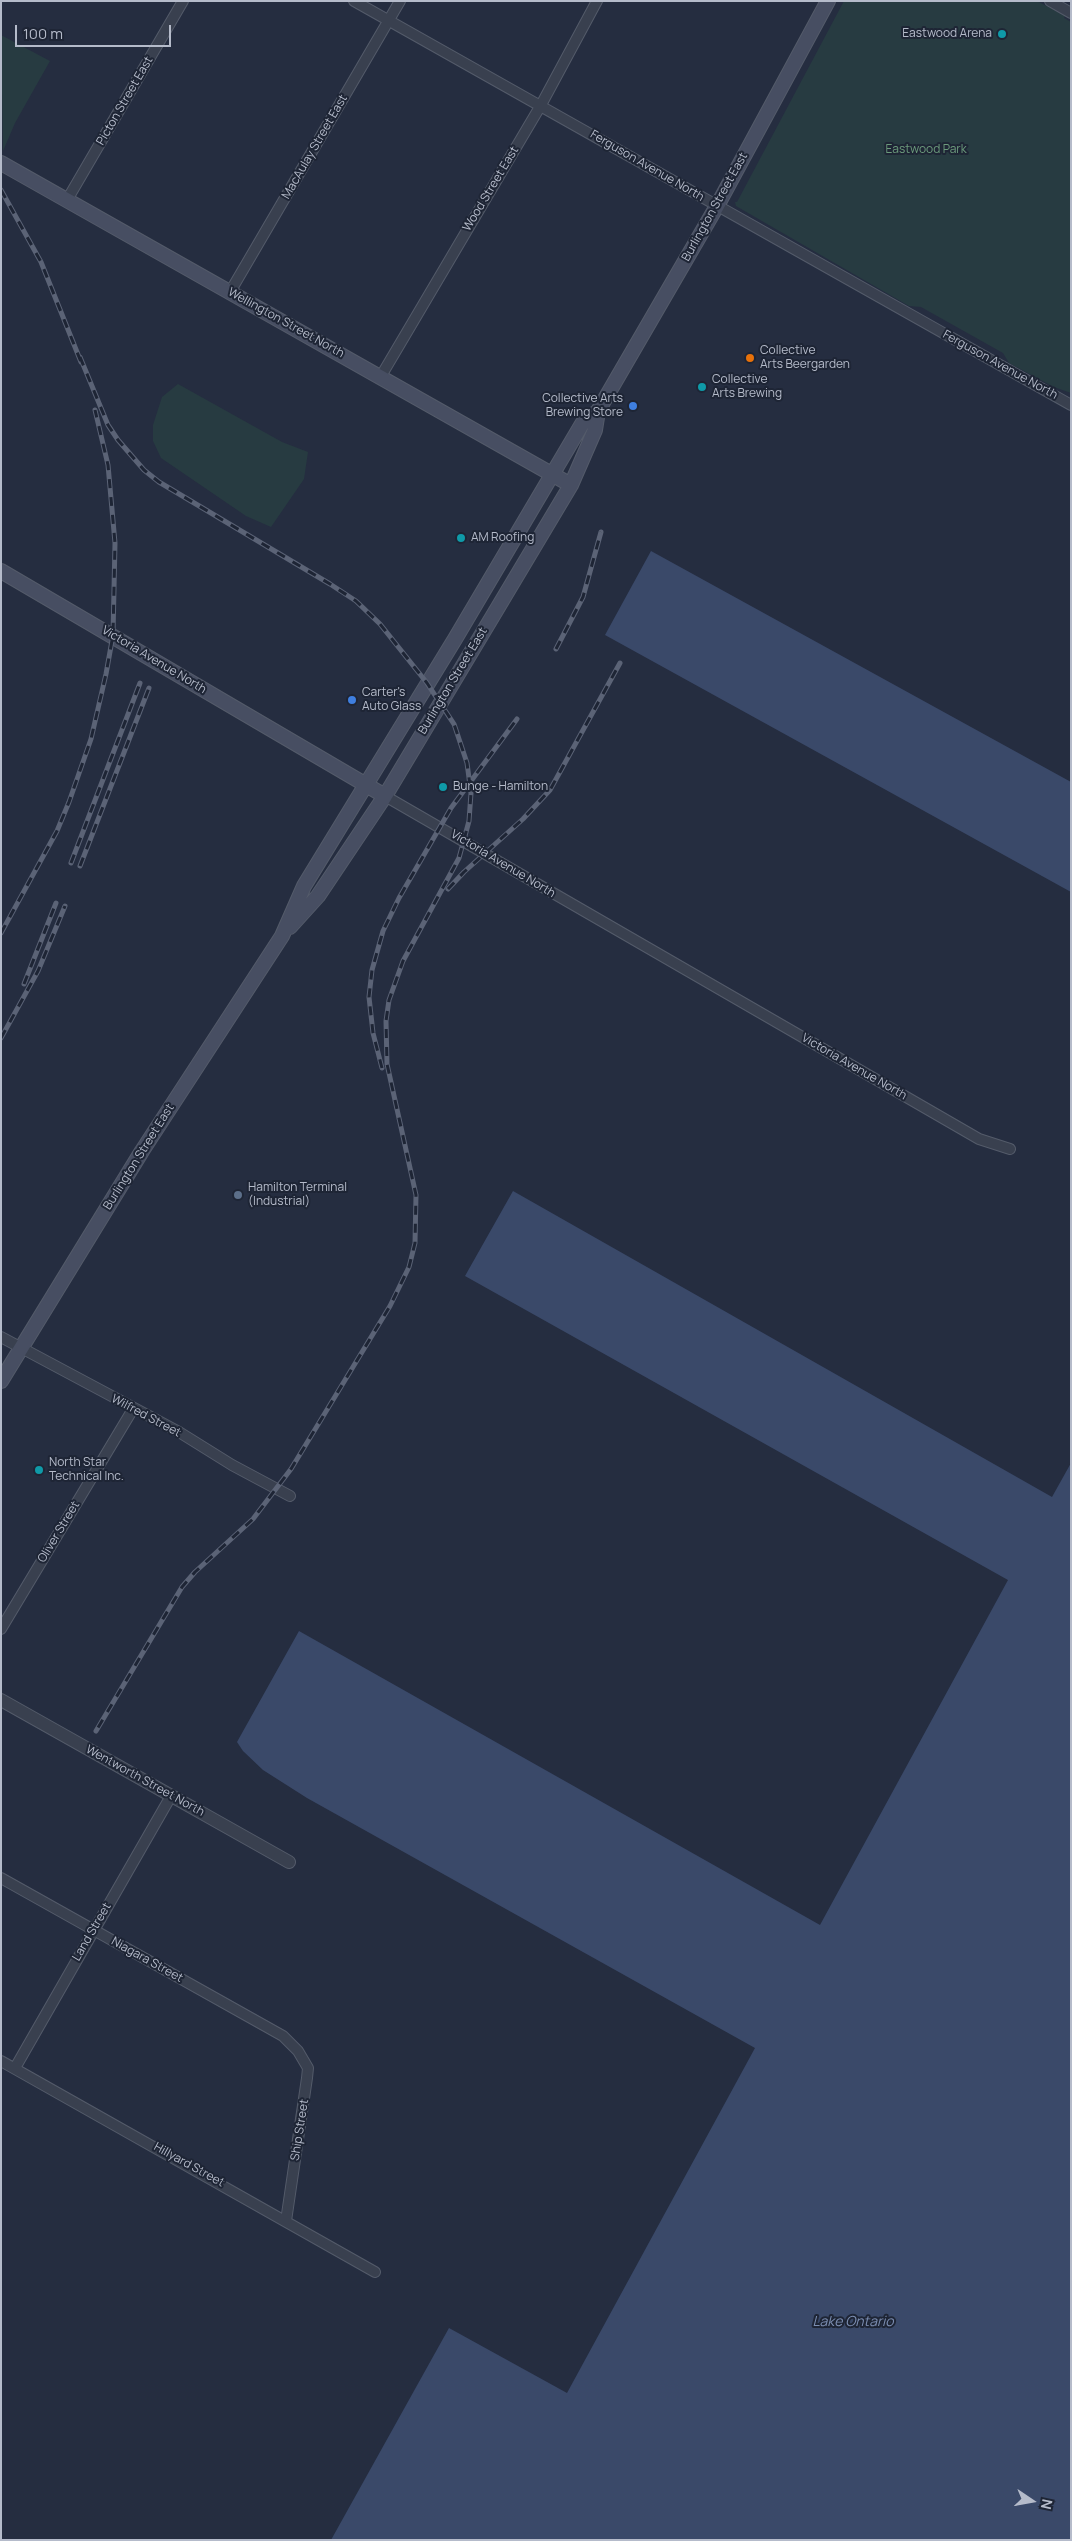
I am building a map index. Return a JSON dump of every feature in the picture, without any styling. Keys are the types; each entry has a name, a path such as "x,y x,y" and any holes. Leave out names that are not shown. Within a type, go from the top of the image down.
{"main road":[{"name":"Burlington Street East","path":"1,1381 147,1143 282,936 318,896 385,796 571,485 595,430 598,411 716,206 828,1"},
{"name":"Wellington Street North","path":"1,163 381,376 552,476 571,485"},
{"name":"Burlington Street East","path":"282,936 304,886 582,424 598,411"},
{"name":"Victoria Avenue North","path":"1,570 385,796"}],"street":[{"name":"Picton Street East","path":"67,200 183,1"},
{"name":"Ferguson Avenue North","path":"354,1 1071,405"},
{"name":"MacAulay Street East","path":"230,292 400,1"},
{"name":"Wood Street East","path":"381,376 540,105 597,1"},
{"path":"1050,1 1071,13"},
{"name":"Victoria Avenue North","path":"385,796 979,1139 1010,1149"},
{"name":"Wilfred Street","path":"1,1337 179,1432 232,1465 290,1496"},
{"name":"Oliver Street","path":"1,1629 133,1409"},
{"name":"Wentworth Street North","path":"1,1700 289,1862"},
{"name":"Land Street","path":"15,2068 171,1796"},
{"name":"Niagara Street","path":"1,1878 283,2036 291,2044"},
{"name":"Ship Street","path":"286,2220 308,2068 291,2044"},
{"name":"Hillyard Street","path":"1,2060 375,2272"}],"green space":[{"name":"Eastwood Park","path":"844,1 1037,1 1065,16 1064,18 1071,22 1071,393 1054,387 1009,363 1003,353 921,307 909,306 736,206 735,202 737,202"},
{"path":"1,35 50,61 15,123 3,151"},
{"path":"178,384 282,442 308,452 304,479 271,527 246,516 161,458 153,441 153,425 162,397"}],"water":[{"path":"651,551 1071,782 1071,892 605,635"},
{"name":"Lake Ontario","path":"513,1191 1052,1497 1071,1463 1071,2540 331,2540 449,2328 567,2393 755,2048 307,1798 263,1770 243,1751 237,1742 299,1631 820,1925 1008,1580 465,1276"}],"railway":[{"path":"1,190 41,262 81,362"},
{"path":"80,357 108,425 118,440 144,470 159,482 330,584 356,601 380,624 427,683 454,724 467,763 471,793 469,821 459,858 403,961 389,1000 386,1021 387,1064 416,1195 415,1243 409,1267 390,1306 291,1469 253,1519 195,1572 182,1587 96,1731"},
{"path":"1,933 57,831 69,802 91,739 106,674 113,635 115,543 108,465 95,410"},
{"path":"556,649 583,597 601,532"},
{"path":"448,889 464,872 523,819 550,790 620,663"},
{"path":"71,863 140,683"},
{"path":"80,866 149,688"},
{"path":"382,1068 373,1033 369,997 372,970 383,931 399,898 451,808 517,719"},
{"path":"24,984 56,903"},
{"path":"1,1038 38,971 65,906"}],"place":[{"name":"Eastwood Arena","path":"1002,34"},
{"name":"Collective Arts Beergarden","path":"750,358"},
{"name":"Collective Arts Brewing","path":"702,387"},
{"name":"Collective Arts Brewing Store","path":"633,406"},
{"name":"AM Roofing","path":"461,538"},
{"name":"Carter's Auto Glass","path":"352,700"},
{"name":"Bunge - Hamilton","path":"443,787"},
{"name":"Hamilton Terminal (Industrial)","path":"238,1195"},
{"name":"North Star Technical Inc.","path":"39,1470"}]}
